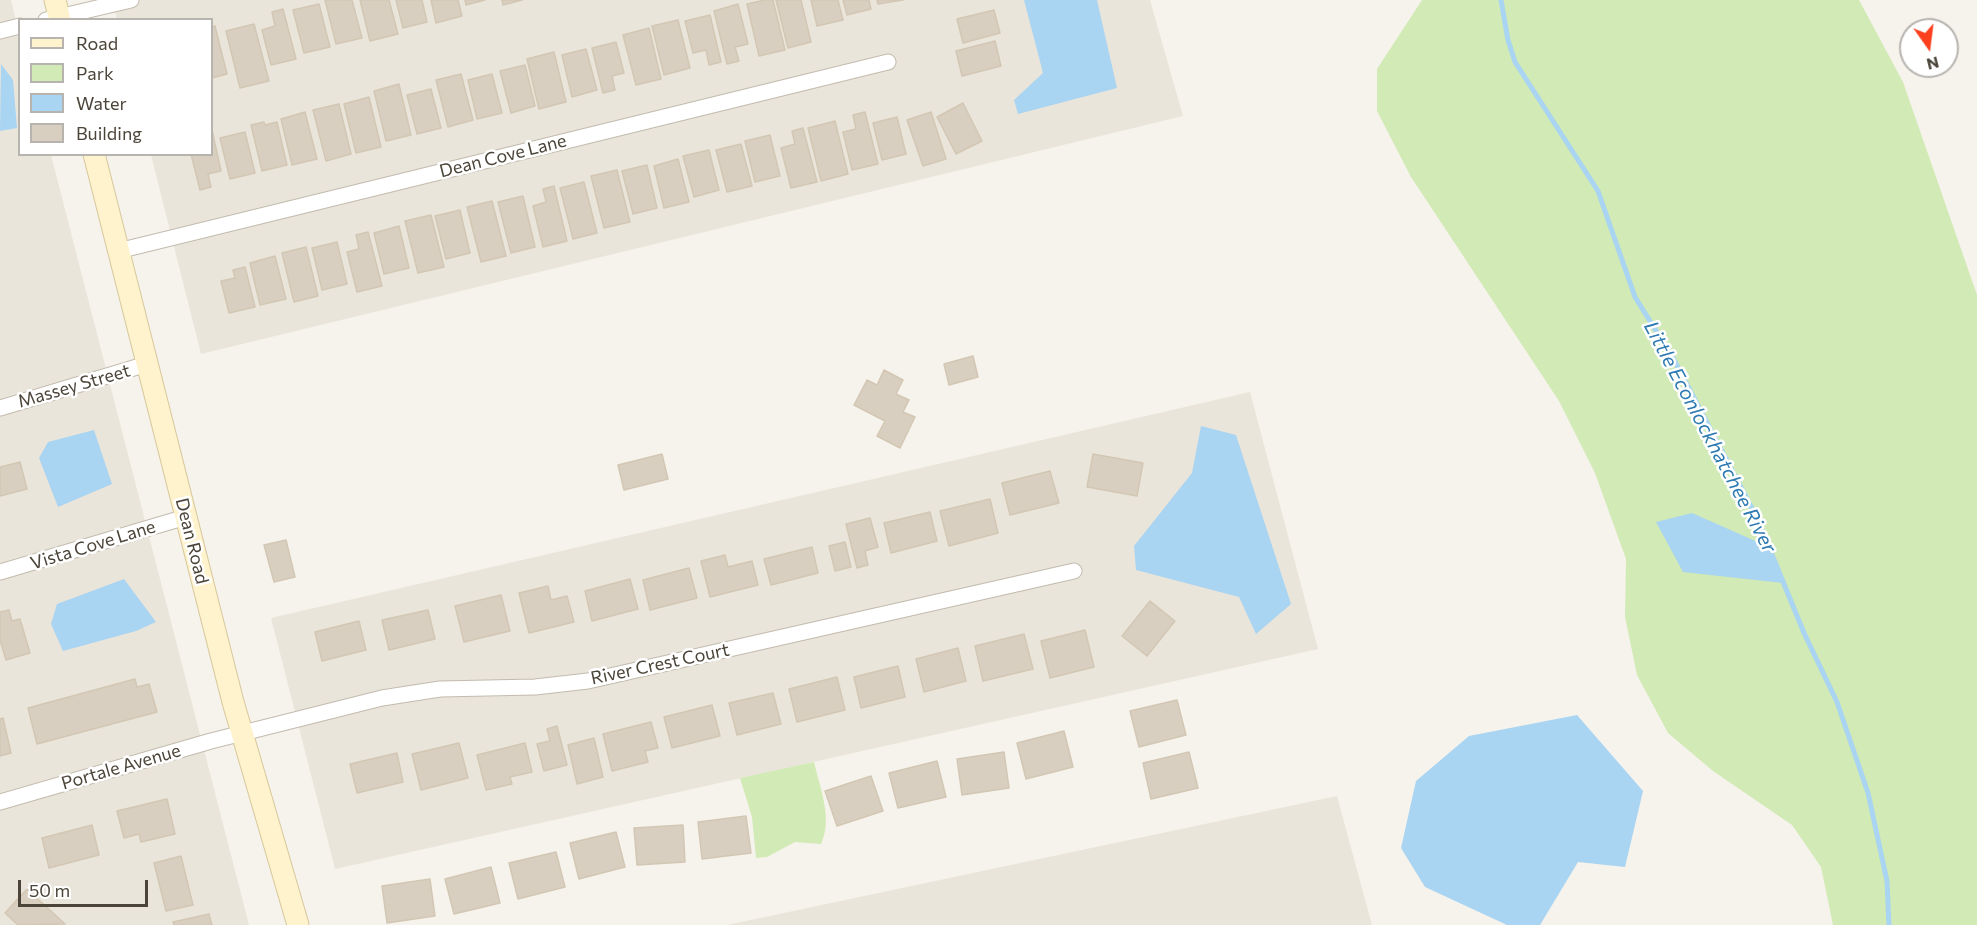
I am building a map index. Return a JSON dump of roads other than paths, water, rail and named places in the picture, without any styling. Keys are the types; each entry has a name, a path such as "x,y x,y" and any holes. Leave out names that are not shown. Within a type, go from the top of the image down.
{"main road":[{"name":"Dean Road","path":"94,156 242,733 298,925"}],"street":[{"path":"55,14 131,0"},
{"path":"0,31 18,26"},
{"name":"Dean Cove Lane","path":"118,251 888,62"},
{"name":"Massey Street","path":"0,408 147,364"},
{"name":"Vista Cove Lane","path":"0,572 186,517"},
{"name":"River Crest Court","path":"242,733 382,698 440,689 535,687 588,681 1074,571"},
{"name":"Portale Avenue","path":"0,801 242,733"}],"water":[{"path":"1024,0 1097,0 1117,88 1018,114 1014,100 1043,73"},
{"path":"1,64 13,80 17,128 0,131"},
{"path":"1201,426 1236,435 1291,604 1256,634 1239,597 1136,570 1134,546 1192,473"},
{"path":"94,430 112,484 58,507 39,458 48,442"},
{"path":"1692,513 1769,547 1783,583 1683,572 1656,522"},
{"path":"124,579 156,622 136,631 63,651 51,624 57,604"},
{"path":"1577,715 1643,791 1625,867 1578,862 1540,925 1507,925 1425,887 1401,848 1416,781 1469,736"}],"waterway":[{"name":"Little Econlockhatchee River","path":"1501,0 1508,40 1515,62 1598,191 1635,297 1673,358 1757,518 1804,633 1837,702 1868,793 1887,881 1889,925"}]}
